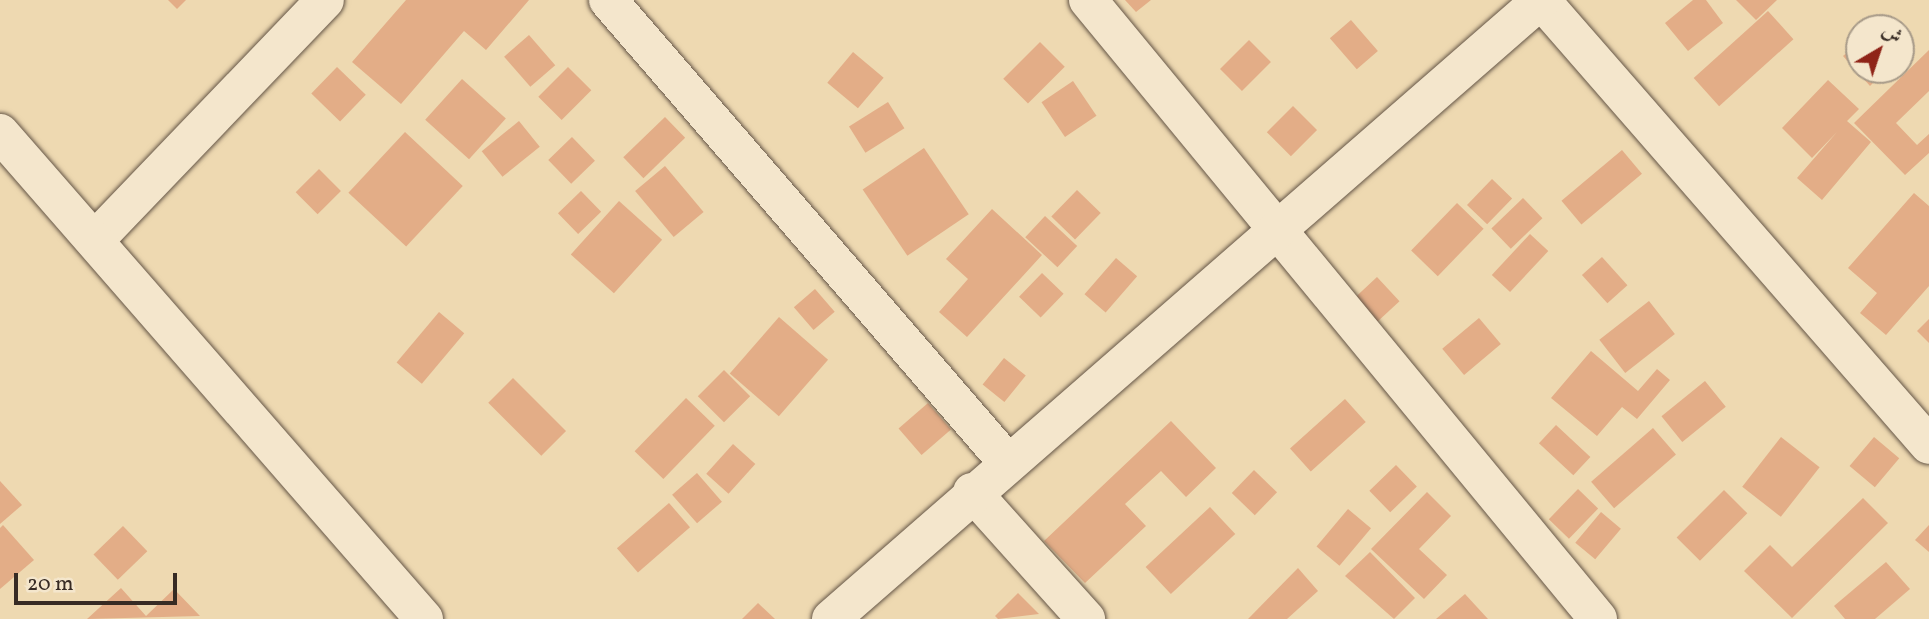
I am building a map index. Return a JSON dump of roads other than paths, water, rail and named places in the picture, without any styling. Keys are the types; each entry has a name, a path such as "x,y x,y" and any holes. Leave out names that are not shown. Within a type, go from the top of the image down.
{"street":[{"path":"95,240 325,0"},
{"path":"608,0 1007,462"},
{"path":"1088,0 1598,619"},
{"path":"831,619 972,492 1541,0 1929,445"},
{"path":"0,133 424,619"},
{"path":"972,492 1086,619"}]}
